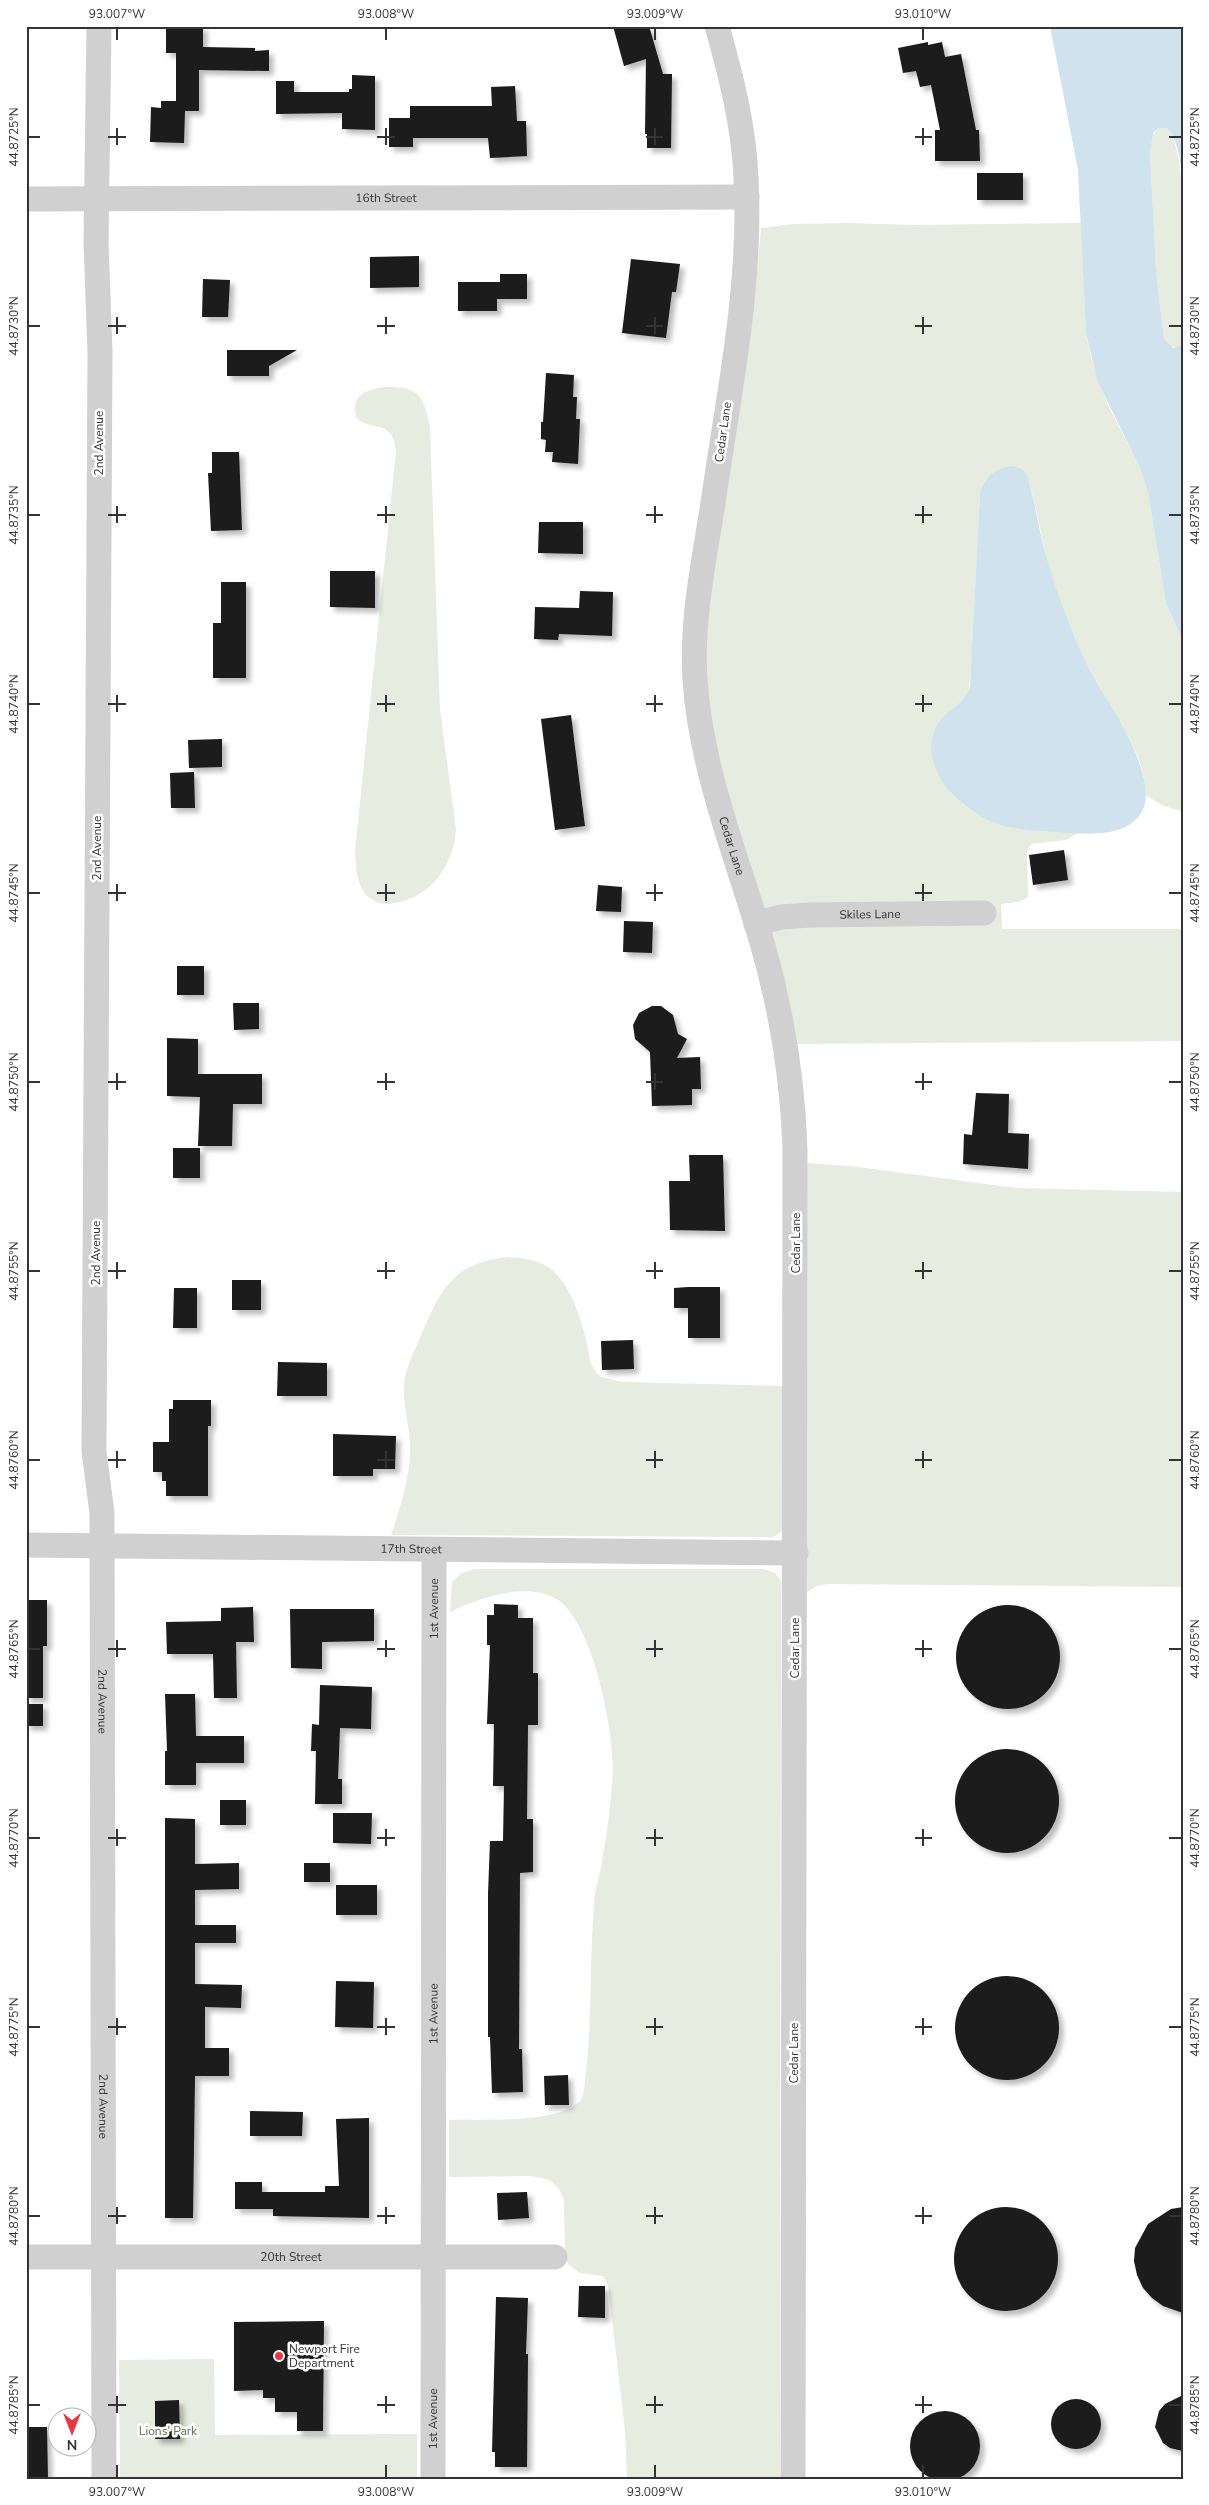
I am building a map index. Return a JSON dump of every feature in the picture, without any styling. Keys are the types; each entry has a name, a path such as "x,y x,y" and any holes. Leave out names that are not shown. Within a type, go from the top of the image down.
{"street":[{"name":"2nd Avenue","path":"99,26 96,199 100,352 94,1451 102,1504 104,2479"},
{"name":"Cedar Lane","path":"717,26 738,112 744,148 747,197 746,259 699,600 694,667 700,722 710,769 756,924 782,1022 794,1125 796,1553 793,2479"},
{"name":"16th Street","path":"26,199 747,197"},
{"name":"Skiles Lane","path":"756,924 781,917 810,915 984,913"},
{"name":"17th Street","path":"26,1545 796,1553"},
{"name":"1st Avenue","path":"433,2479 434,1550"},
{"name":"20th Street","path":"26,2257 555,2257"}],"green space":[{"path":"1159,128 1167,128 1175,143 1183,197 1183,346 1177,348 1169,346 1164,339 1156,271 1150,151 1151,137"},
{"path":"1081,223 1086,334 1091,357 1107,403 1140,468 1148,492 1166,604 1183,640 1183,812 1164,806 1145,795 1143,773 1136,752 1074,638 1058,597 1046,556 1028,478 1010,466 999,469 991,474 980,492 971,671 968,695 938,723 963,805 978,814 1005,825 1033,830 1080,832 1066,840 1031,844 1027,851 1028,897 1019,902 1001,904 1002,929 1183,929 1183,1041 797,1044 772,934 729,795 712,730 705,661 710,600 756,285 761,228 794,224 914,225"},
{"path":"385,387 406,388 418,395 425,408 430,428 440,710 456,829 451,854 439,877 420,894 408,900 389,904 379,903 365,894 359,883 355,851 396,451 391,434 387,430 357,419 355,405 357,399 366,392"},
{"path":"805,1163 851,1166 1016,1188 1183,1192 1183,1587 827,1584 817,1586 807,1592"},
{"path":"509,1257 543,1264 560,1278 577,1310 592,1366 601,1377 623,1382 785,1386 783,1528 780,1533 773,1537 391,1535 408,1474 410,1444 404,1385 406,1373 427,1321 442,1293 451,1281 462,1272 474,1265"},
{"path":"475,1569 765,1569 775,1573 781,1581 780,2479 627,2479 625,2430 608,2285 603,2276 580,2273 568,2264 565,2256 564,2200 559,2189 550,2180 531,2176 449,2177 449,2120 501,2120 543,2116 561,2112 575,2105 583,2096 590,2024 594,1904 606,1835 613,1773 610,1731 599,1678 580,1628 568,1610 555,1598 543,1593 530,1591 487,1597 450,1612 452,1582 462,1573"},
{"name":"Lions' Park","path":"214,2359 215,2435 417,2434 417,2479 120,2479 119,2360"}],"water":[{"path":"1050,26 1183,26 1183,191 1178,150 1172,134 1167,128 1159,128 1153,133 1150,151 1156,271 1164,339 1173,348 1183,346 1183,640 1166,604 1148,492 1140,468 1098,382 1086,334 1078,170"},
{"path":"1010,466 1021,469 1028,478 1044,549 1069,624 1092,675 1128,736 1141,769 1146,790 1143,810 1130,824 1119,829 1093,834 1079,834 1023,829 998,824 980,816 956,798 946,787 933,761 931,747 937,725 963,699 970,686 980,492 991,474 999,469"}],"building":[{"path":"166,26 203,26 203,47 255,48 255,51 269,50 269,71 199,70 199,111 185,111 184,143 150,142 151,107 161,108 161,101 176,101 176,53 166,53"},
{"path":"613,26 649,26 663,74 672,74 671,148 647,148 647,134 645,134 646,59 624,66"},
{"path":"928,42 928,45 942,42 945,57 961,54 976,130 979,130 980,161 935,161 935,130 940,130 931,85 920,87 916,71 903,73 898,48"},
{"path":"352,75 375,76 375,130 342,129 342,113 276,114 276,81 294,81 294,92 349,92 349,89 352,89"},
{"path":"515,86 517,121 526,121 527,156 490,158 488,138 413,138 413,147 389,147 389,118 410,118 410,106 492,106 491,87"},
{"path":"977,173 1023,173 1023,200 977,200"},
{"path":"419,256 419,287 370,288 370,257"},
{"path":"631,259 680,264 676,292 672,292 666,338 622,333"},
{"path":"500,274 527,274 527,299 497,299 497,311 458,311 458,282 500,282"},
{"path":"203,279 230,280 228,317 202,317"},
{"path":"227,350 297,350 269,366 269,376 227,376"},
{"path":"546,373 574,375 573,397 577,397 576,419 580,419 578,464 552,462 553,452 545,452 546,440 541,439 541,422 543,422"},
{"path":"212,452 239,452 242,530 211,531 208,473 212,473"},
{"path":"539,522 583,522 583,554 538,553"},
{"path":"330,571 375,571 375,608 330,607"},
{"path":"221,582 246,582 246,678 213,678 213,623 221,623"},
{"path":"580,591 613,592 612,636 559,634 558,640 534,639 535,607 579,608"},
{"path":"571,715 585,826 555,830 541,719"},
{"path":"222,739 222,767 189,768 188,740"},
{"path":"194,772 195,808 171,808 170,773"},
{"path":"1064,850 1068,880 1033,885 1029,855"},
{"path":"598,885 622,887 621,912 596,911"},
{"path":"624,921 653,922 652,953 623,952"},
{"path":"177,966 204,966 204,995 177,995"},
{"path":"233,1003 259,1003 259,1029 234,1030"},
{"path":"652,1006 661,1006 673,1015 678,1034 687,1039 677,1058 700,1057 701,1089 692,1089 692,1105 652,1106 650,1052 635,1039 633,1025 639,1013"},
{"path":"167,1038 198,1039 198,1074 262,1074 262,1104 233,1104 232,1146 198,1146 200,1097 167,1096"},
{"path":"976,1093 1009,1094 1008,1133 1029,1134 1028,1169 963,1164 964,1134 972,1135"},
{"path":"173,1148 200,1148 200,1178 173,1178"},
{"path":"689,1155 723,1155 725,1231 670,1230 669,1181 690,1181"},
{"path":"232,1280 261,1280 261,1310 232,1310"},
{"path":"720,1287 720,1338 688,1338 688,1308 674,1308 674,1288"},
{"path":"174,1288 197,1288 197,1328 173,1328"},
{"path":"633,1340 634,1369 602,1370 601,1341"},
{"path":"278,1362 327,1363 327,1396 277,1396"},
{"path":"173,1400 211,1400 211,1426 208,1426 208,1496 166,1496 166,1481 162,1481 162,1472 153,1472 153,1442 169,1442 169,1409 173,1409"},
{"path":"333,1434 396,1436 395,1469 373,1469 373,1476 333,1476"},
{"path":"26,1600 47,1600 47,1646 43,1646 43,1698 26,1698"},
{"path":"494,1604 518,1605 518,1618 533,1618 533,1673 538,1673 538,1725 528,1725 527,1819 533,1819 533,1872 520,1873 519,2049 522,2049 523,2092 492,2093 490,2037 488,2037 490,1841 503,1841 504,1786 493,1786 494,1724 487,1724 490,1645 487,1645 487,1615 494,1615"},
{"path":"1008,1605 1028,1609 1045,1620 1056,1637 1060,1657 1056,1677 1045,1694 1028,1705 1008,1709 988,1705 971,1694 960,1677 956,1657 960,1637 971,1620 988,1609"},
{"path":"253,1607 254,1642 236,1642 237,1698 214,1698 213,1654 167,1654 166,1622 221,1621 221,1608"},
{"path":"290,1609 374,1609 374,1641 322,1642 322,1669 291,1668"},
{"path":"320,1685 372,1687 371,1729 340,1728 338,1779 342,1779 342,1804 315,1804 316,1751 311,1751 312,1724 319,1725"},
{"path":"165,1694 195,1694 196,1736 244,1736 244,1763 196,1763 196,1785 165,1785 165,1751 167,1751"},
{"path":"26,1704 43,1704 43,1726 26,1726"},
{"path":"1007,1749 1027,1753 1044,1764 1055,1781 1059,1801 1055,1821 1044,1838 1027,1849 1007,1853 987,1849 970,1838 959,1821 955,1801 959,1781 970,1764 987,1753"},
{"path":"220,1800 246,1800 246,1825 220,1825"},
{"path":"333,1813 372,1813 371,1844 333,1843"},
{"path":"165,1818 195,1819 195,1864 239,1863 239,1889 195,1890 195,1925 236,1925 236,1943 195,1943 195,1984 242,1985 241,2008 205,2007 205,2048 229,2048 229,2076 195,2076 193,2218 165,2218"},
{"path":"304,1863 330,1863 330,1882 304,1882"},
{"path":"336,1885 377,1885 377,1915 336,1915"},
{"path":"1007,1976 1027,1980 1044,1991 1055,2008 1059,2028 1055,2048 1044,2065 1027,2076 1007,2080 987,2076 970,2065 959,2048 955,2028 959,2008 970,1991 987,1980"},
{"path":"336,1981 374,1982 373,2028 335,2027"},
{"path":"568,2075 569,2105 545,2105 544,2076"},
{"path":"250,2111 303,2112 302,2136 250,2136"},
{"path":"369,2118 369,2218 273,2216 273,2209 235,2209 235,2182 262,2182 262,2192 325,2192 325,2186 339,2186 336,2119"},
{"path":"527,2192 529,2218 498,2220 497,2193"},
{"path":"1006,2207 1026,2211 1035,2215 1043,2222 1050,2230 1054,2239 1058,2259 1054,2279 1050,2288 1043,2296 1035,2303 1026,2307 1006,2311 986,2307 977,2303 969,2296 962,2288 958,2279 954,2259 958,2239 962,2230 969,2222 977,2215 986,2211"},
{"path":"1183,2207 1183,2313 1163,2306 1152,2298 1143,2288 1137,2275 1134,2261 1135,2248 1148,2224 1171,2209"},
{"path":"579,2286 605,2286 605,2318 578,2317"},
{"path":"496,2297 528,2298 526,2354 528,2354 527,2467 495,2467 495,2452 492,2452"},
{"name":"Newport Fire Department","path":"324,2321 323,2431 297,2431 297,2412 275,2412 275,2398 263,2398 263,2390 234,2391 234,2322"},
{"path":"1183,2395 1183,2451 1170,2448 1163,2443 1155,2427 1159,2411 1165,2404"},
{"path":"1071,2399 1081,2399 1094,2406 1101,2419 1101,2429 1094,2442 1081,2449 1071,2449 1062,2445 1055,2438 1051,2429 1051,2419 1055,2410 1062,2403"},
{"path":"179,2400 180,2439 155,2439 155,2401"},
{"path":"945,2411 964,2417 974,2427 980,2446 974,2465 964,2475 945,2481 926,2475 916,2465 910,2446 916,2427 926,2417"},
{"path":"26,2427 47,2427 48,2479 26,2479"}],"place":[{"name":"Newport Fire Department","path":"279,2356"}]}
